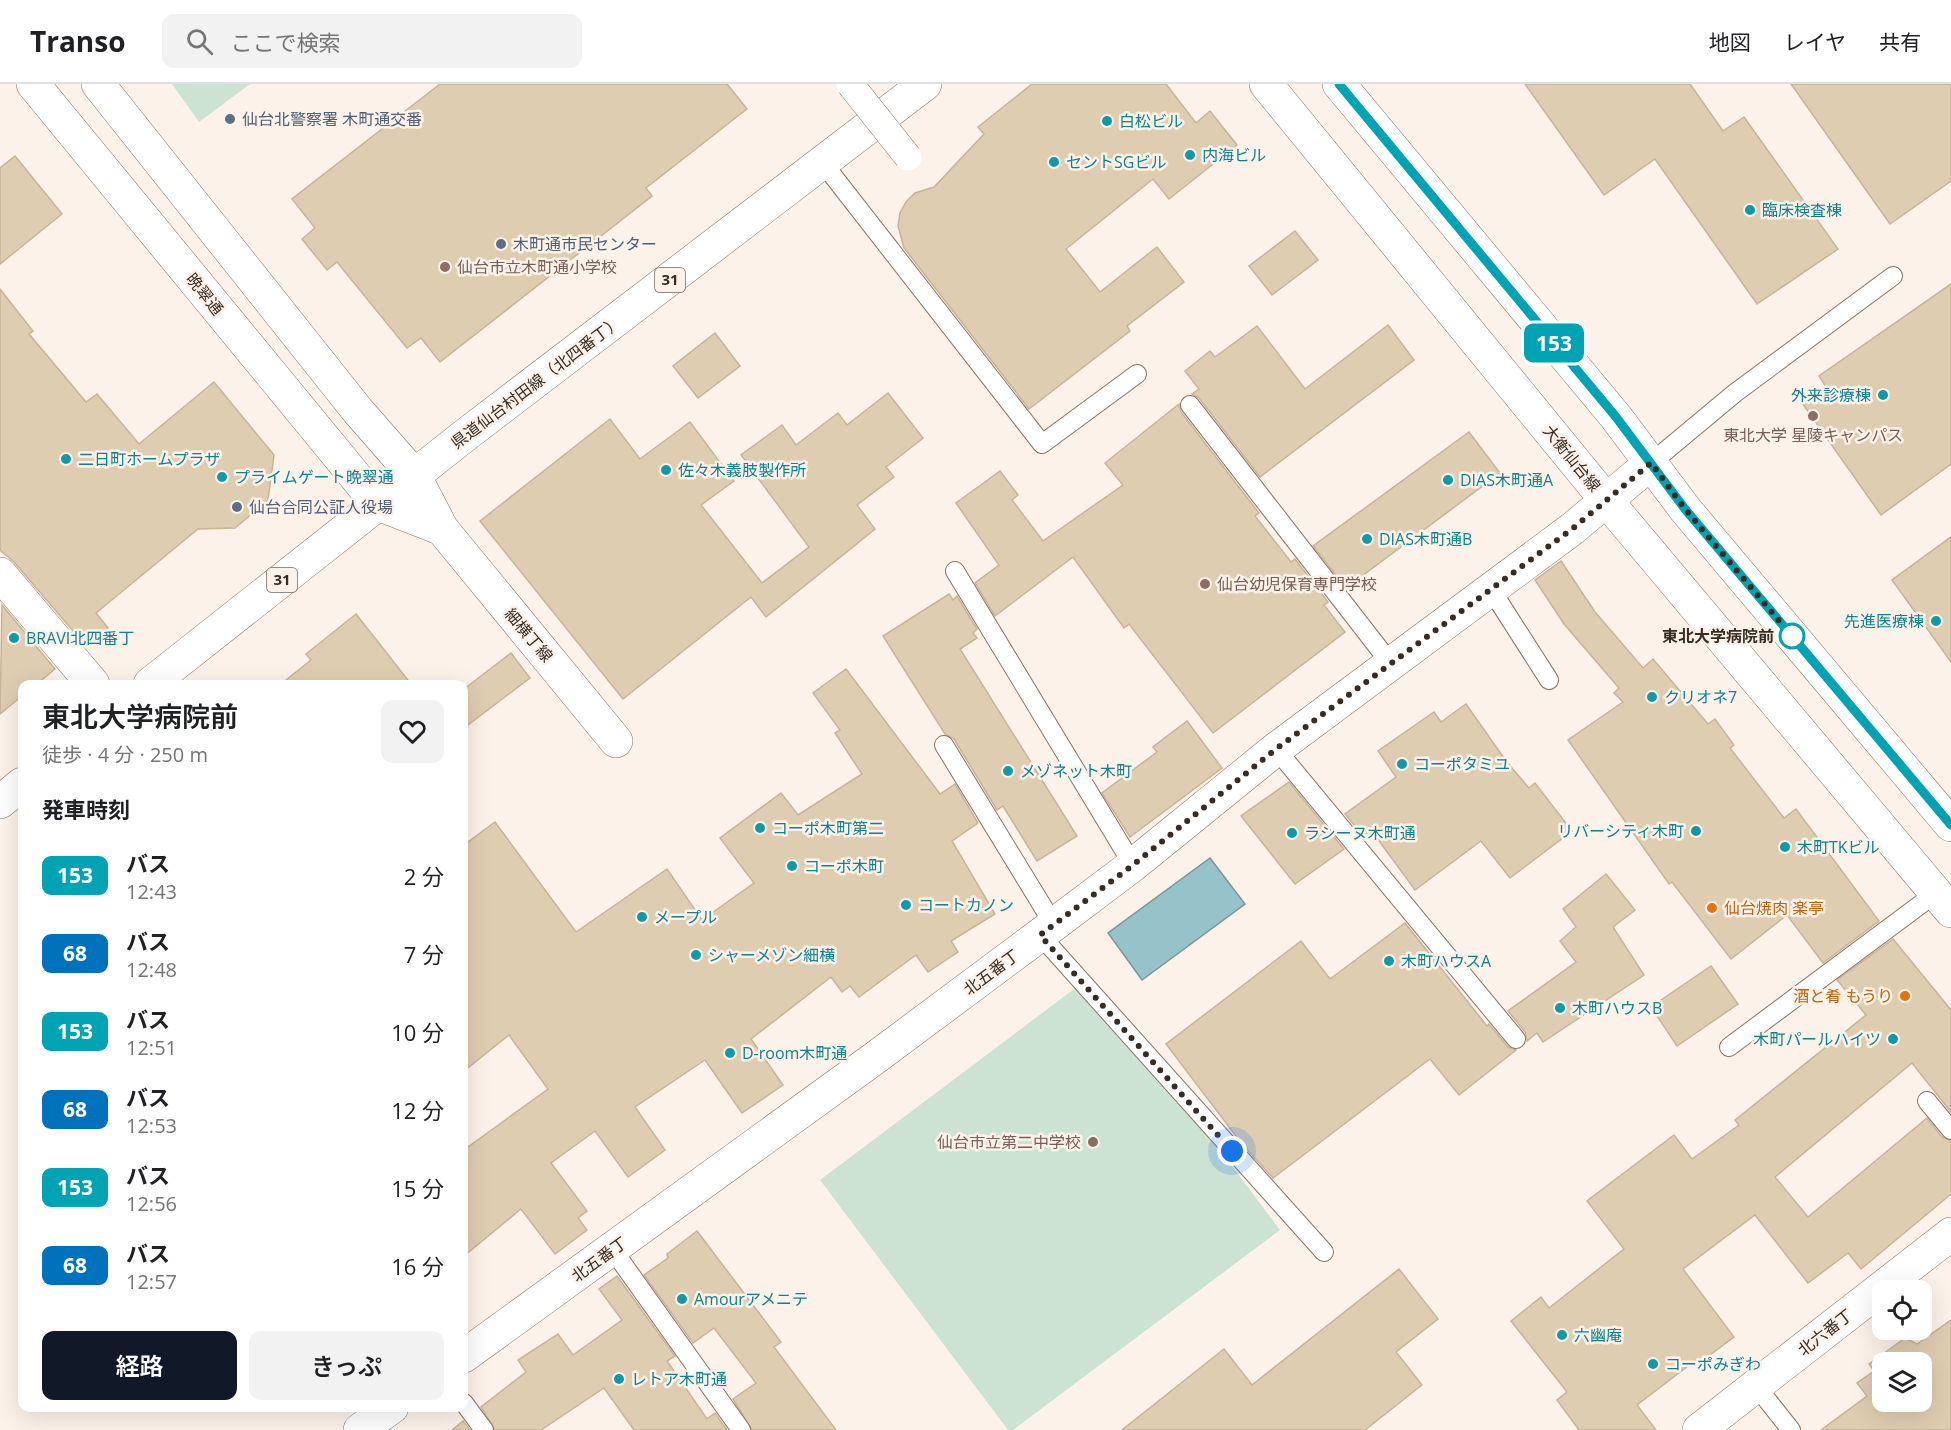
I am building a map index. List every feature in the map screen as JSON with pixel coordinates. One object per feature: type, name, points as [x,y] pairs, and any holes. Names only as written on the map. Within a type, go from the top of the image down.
[{"type":"street","name":"晩翠通","points":[[33,84],[378,504]]},
{"type":"street","points":[[98,84],[358,411],[414,475]]},
{"type":"street","points":[[850,84],[908,157]]},
{"type":"street","name":"県道仙台村田線（北四番丁）","points":[[155,680],[414,475],[925,84]]},
{"type":"street","name":"大衡仙台線","points":[[1266,84],[1606,500],[1944,902]]},
{"type":"street","points":[[1339,84],[1616,417],[1685,509],[1951,825]]},
{"type":"street","name":"北五番丁","points":[[468,1353],[613,1250],[1047,930],[1133,865],[1276,749],[1492,591],[1651,463]]},
{"type":"street","name":"細横丁線","points":[[414,475],[442,529],[616,741]]},
{"type":"street","points":[[378,504],[442,529]]},
{"type":"street","points":[[0,574],[90,680]]},
{"type":"street","points":[[0,802],[18,787]]},
{"type":"street","name":"北六番丁","points":[[1699,1430],[1951,1234]]},
{"type":"street","points":[[360,1430],[385,1412]]},
{"type":"lane","points":[[823,164],[1042,444],[1137,374]]},
{"type":"lane","points":[[1651,463],[1735,393],[1893,276]]},
{"type":"lane","points":[[1190,405],[1391,664]]},
{"type":"lane","points":[[955,571],[1133,865]]},
{"type":"lane","points":[[1492,591],[1549,680]]},
{"type":"lane","points":[[944,745],[1047,930],[1324,1252]]},
{"type":"lane","points":[[1276,749],[1516,1039]]},
{"type":"lane","points":[[1729,1047],[1944,902]]},
{"type":"lane","points":[[1927,1101],[1951,1130]]},
{"type":"lane","points":[[613,1250],[741,1430]]},
{"type":"lane","points":[[1756,1386],[1791,1430]]},
{"type":"lane","points":[[468,1408],[484,1430]]},
{"type":"green space","points":[[172,84],[250,84],[199,122]]},
{"type":"green space","points":[[1090,977],[1280,1230],[1013,1430],[1008,1430],[820,1180]]},
{"type":"water","points":[[1210,858],[1245,904],[1142,980],[1108,933]]},
{"type":"building","name":"仙台市立木町通小学校","points":[[440,84],[727,84],[747,109],[646,188],[652,196],[440,362],[421,338],[407,348],[337,262],[327,270],[302,239],[315,228],[292,199]]},
{"type":"building","points":[[1032,84],[1166,84],[1196,123],[1210,111],[1237,145],[1169,199],[1153,179],[1066,249],[1100,292],[1157,247],[1184,282],[1127,326],[1130,331],[1029,409],[904,248],[898,226],[900,213],[906,202],[915,193],[934,187],[984,134],[978,127]]},
{"type":"building","points":[[1525,84],[1690,84],[1723,131],[1744,117],[1838,249],[1757,304],[1655,159],[1604,195]]},
{"type":"building","points":[[1791,84],[1951,84],[1951,181],[1890,224]]},
{"type":"building","points":[[15,156],[62,214],[0,264],[0,168]]},
{"type":"building","points":[[1295,231],[1318,260],[1272,295],[1249,266]]},
{"type":"building","name":"外来診療棟","points":[[1951,284],[1951,464],[1881,515],[1802,403],[1826,387],[1819,376]]},
{"type":"building","points":[[0,289],[33,331],[29,334],[86,402],[97,394],[139,444],[214,382],[274,455],[268,500],[235,528],[198,529],[96,613],[108,628],[86,646],[14,562],[0,550]]},
{"type":"building","points":[[1388,325],[1414,360],[1260,477],[1199,398],[1192,394],[1199,389],[1185,371],[1210,351],[1215,357],[1257,326],[1305,389]]},
{"type":"building","points":[[715,333],[740,366],[698,398],[673,366]]},
{"type":"building","points":[[888,393],[923,438],[886,467],[894,477],[857,505],[875,529],[766,617],[751,597],[623,699],[480,521],[610,419],[640,459],[690,422],[734,481],[701,505],[762,583],[809,547],[741,455],[782,425],[796,445],[838,413],[847,425]]},
{"type":"building","name":"仙台幼児保育専門学校","points":[[1179,404],[1181,412],[1259,513],[1255,516],[1291,562],[1295,559],[1328,602],[1324,605],[1345,632],[1213,733],[1129,624],[1124,628],[1073,557],[995,616],[975,583],[999,565],[956,503],[1000,471],[1018,495],[1012,500],[1043,541],[1123,485],[1105,463]]},
{"type":"building","points":[[1469,432],[1500,473],[1346,588],[1313,546]]},
{"type":"building","name":"先進医療棟","points":[[1951,537],[1951,662],[1892,580]]},
{"type":"building","points":[[1561,561],[1595,612],[1643,668],[1653,659],[1708,724],[1715,719],[1734,745],[1730,748],[1784,818],[1796,809],[1879,921],[1823,963],[1787,915],[1731,959],[1672,882],[1669,884],[1568,740],[1623,702],[1614,693],[1619,688],[1564,624],[1535,580]]},
{"type":"building","points":[[949,594],[953,600],[957,596],[977,629],[973,633],[977,638],[960,649],[1077,836],[1037,861],[1003,806],[997,810],[954,739],[945,734],[883,636]]},
{"type":"building","name":"BRAVI北四番丁","points":[[2,605],[55,669],[42,680],[18,680],[18,699],[0,714]]},
{"type":"building","points":[[356,614],[408,680],[286,680],[311,660],[306,654]]},
{"type":"building","points":[[511,653],[530,678],[468,725],[468,686]]},
{"type":"building","points":[[846,669],[940,794],[955,784],[978,823],[952,841],[995,914],[951,941],[958,952],[928,972],[916,955],[859,997],[850,986],[842,992],[831,977],[751,1039],[783,1085],[742,1113],[705,1060],[635,1107],[665,1150],[628,1177],[595,1131],[551,1163],[587,1211],[578,1218],[587,1230],[555,1254],[521,1209],[468,1253],[468,1147],[548,1089],[509,1035],[468,1068],[468,842],[495,822],[576,932],[667,869],[702,920],[754,883],[720,838],[781,793],[798,815],[862,774],[835,733],[840,730],[813,693]]},
{"type":"building","points":[[1466,704],[1506,761],[1529,788],[1535,783],[1572,831],[1510,878],[1481,841],[1415,890],[1371,830],[1363,836],[1345,814],[1396,777],[1378,751],[1434,712],[1441,722]]},
{"type":"building","points":[[1187,721],[1222,768],[1130,837],[1102,793],[1157,752],[1153,747]]},
{"type":"building","name":"ラシーヌ木町通","points":[[1289,782],[1344,849],[1295,884],[1241,816]]},
{"type":"building","points":[[1606,874],[1635,910],[1613,927],[1644,975],[1543,1042],[1537,1033],[1527,1041],[1525,1032],[1508,1011],[1576,962],[1560,941],[1576,927],[1563,909]]},
{"type":"building","points":[[1405,923],[1487,1026],[1489,1024],[1508,1047],[1516,1050],[1459,1095],[1430,1059],[1273,1178],[1242,1144],[1166,1044],[1301,941],[1330,979]]},
{"type":"building","points":[[1893,939],[1951,1010],[1951,1112],[1912,1063],[1775,1177],[1808,1217],[1927,1118],[1942,1137],[1951,1141],[1951,1194],[1861,1269],[1848,1253],[1808,1283],[1755,1215],[1683,1269],[1734,1337],[1699,1363],[1696,1360],[1637,1405],[1656,1430],[1579,1430],[1557,1400],[1567,1392],[1511,1321],[1541,1297],[1549,1308],[1624,1249],[1587,1201],[1674,1135],[1692,1159],[1739,1125],[1735,1120],[1866,1015],[1837,980]]},
{"type":"building","points":[[1711,966],[1738,1004],[1677,1046],[1651,1007]]},
{"type":"building","points":[[697,1231],[781,1342],[774,1347],[836,1430],[752,1430],[733,1399],[756,1383],[714,1328],[693,1343],[644,1275],[668,1258],[667,1254]]},
{"type":"building","points":[[1399,1269],[1438,1319],[1396,1352],[1422,1385],[1365,1430],[1122,1430],[1224,1349],[1252,1385]]},
{"type":"building","points":[[617,1276],[675,1356],[667,1361],[707,1419],[715,1413],[727,1430],[634,1430],[604,1388],[541,1430],[495,1430],[481,1407],[526,1372],[518,1360],[558,1334],[573,1355],[622,1320],[599,1289]]},
{"type":"building","points":[[1951,1320],[1951,1430],[1821,1430],[1867,1396],[1857,1383],[1872,1372],[1872,1412],[1932,1412],[1932,1352],[1886,1352],[1902,1340],[1917,1344],[1923,1340],[1932,1340],[1932,1333]]},
{"type":"building","points":[[463,1421],[470,1430],[452,1430]]},
{"type":"bus line","name":"153","points":[[1339,84],[1616,417],[1685,509],[1951,825]]},
{"type":"place","name":"仙台北警察署 木町通交番","points":[[230,119]]},
{"type":"place","name":"白松ビル","points":[[1107,121]]},
{"type":"place","name":"内海ビル","points":[[1190,155]]},
{"type":"place","name":"セントSGビル","points":[[1054,162]]},
{"type":"place","name":"臨床検査棟","points":[[1750,210]]},
{"type":"place","name":"木町通市民センター","points":[[501,244]]},
{"type":"place","name":"仙台市立木町通小学校","points":[[445,267]]},
{"type":"place","name":"外来診療棟","points":[[1883,395]]},
{"type":"place","name":"東北大学 星陵キャンパス","points":[[1813,416]]},
{"type":"place","name":"二日町ホームプラザ","points":[[66,459]]},
{"type":"place","name":"佐々木義肢製作所","points":[[666,470]]},
{"type":"place","name":"プライムゲート晩翠通","points":[[222,477]]},
{"type":"place","name":"DIAS木町通A","points":[[1448,480]]},
{"type":"place","name":"仙台合同公証人役場","points":[[237,507]]},
{"type":"place","name":"DIAS木町通B","points":[[1367,539]]},
{"type":"place","name":"仙台幼児保育専門学校","points":[[1205,584]]},
{"type":"place","name":"先進医療棟","points":[[1936,621]]},
{"type":"place","name":"東北大学病院前","points":[[1792,636]]},
{"type":"place","name":"BRAVI北四番丁","points":[[14,638]]},
{"type":"place","name":"クリオネ7","points":[[1652,697]]},
{"type":"place","name":"コーポタミユ","points":[[1402,764]]},
{"type":"place","name":"メゾネット木町","points":[[1008,771]]},
{"type":"place","name":"コーポ木町第二","points":[[760,828]]},
{"type":"place","name":"リバーシティ木町","points":[[1696,831]]},
{"type":"place","name":"ラシーヌ木町通","points":[[1292,833]]},
{"type":"place","name":"木町TKビル","points":[[1785,847]]},
{"type":"place","name":"コーポ木町","points":[[792,866]]},
{"type":"place","name":"コートカノン","points":[[906,905]]},
{"type":"place","name":"仙台焼肉 楽亭","points":[[1712,908]]},
{"type":"place","name":"メープル","points":[[642,917]]},
{"type":"place","name":"シャーメゾン細横","points":[[696,955]]},
{"type":"place","name":"木町ハウスA","points":[[1389,961]]},
{"type":"place","name":"酒と肴 もうり","points":[[1905,996]]},
{"type":"place","name":"木町ハウスB","points":[[1560,1008]]},
{"type":"place","name":"木町パールハイツ","points":[[1893,1039]]},
{"type":"place","name":"D-room木町通","points":[[730,1053]]},
{"type":"place","name":"仙台市立第二中学校","points":[[1093,1142]]},
{"type":"place","name":"Amourアメニテ","points":[[682,1299]]},
{"type":"place","name":"六幽庵","points":[[1562,1335]]},
{"type":"place","name":"コーポみぎわ","points":[[1653,1364]]},
{"type":"place","name":"レトア木町通","points":[[619,1379]]},
{"type":"route","points":[[1232,1151],[1040,935],[1133,865],[1276,749],[1492,591],[1572,529],[1651,463],[1685,509],[1792,636]]}]
